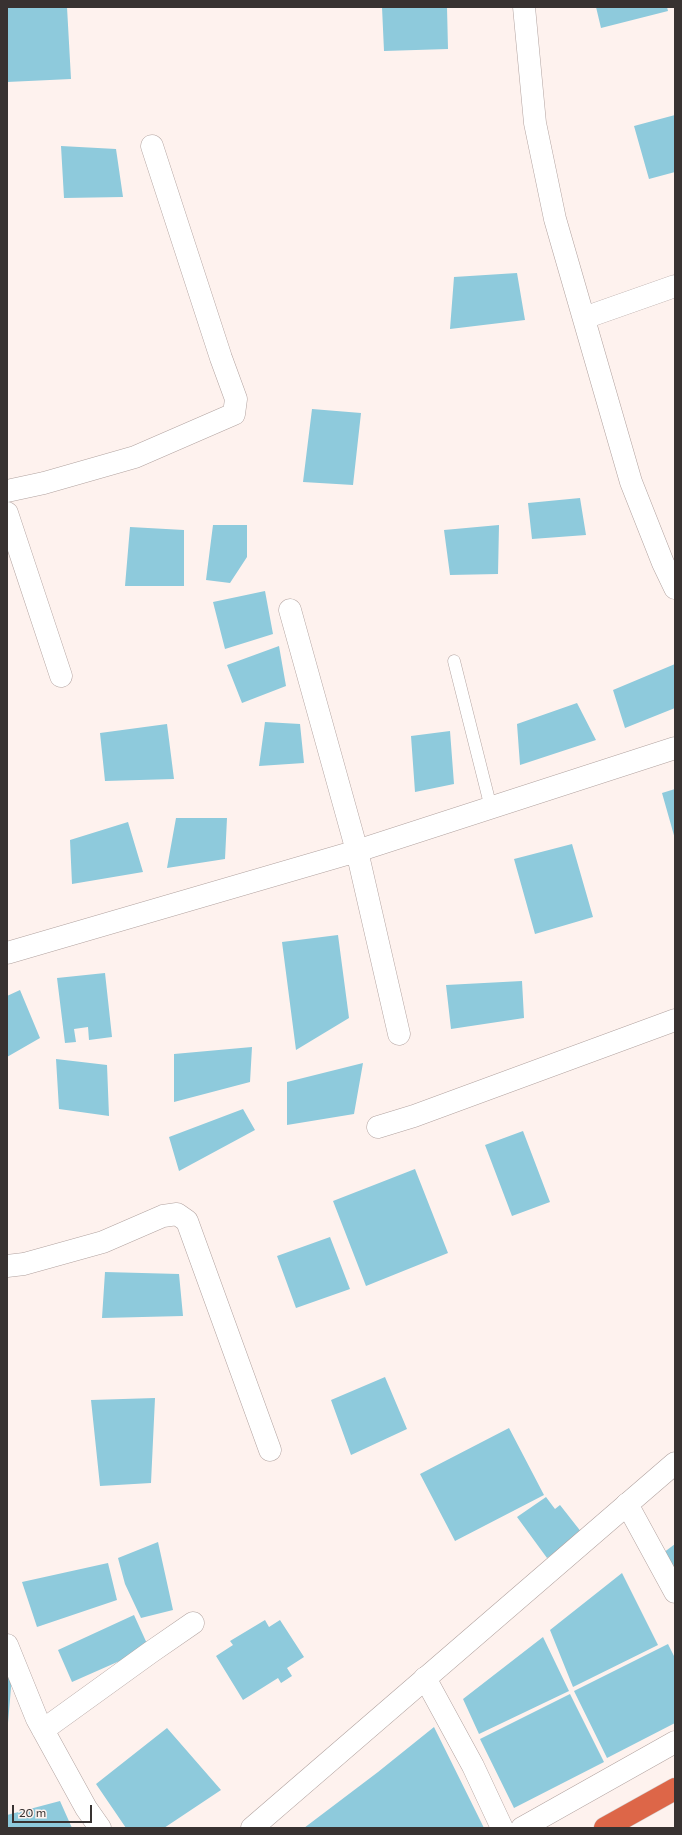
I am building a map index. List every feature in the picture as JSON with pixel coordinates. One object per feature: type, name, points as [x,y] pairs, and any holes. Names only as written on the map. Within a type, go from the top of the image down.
[{"type":"highway","points":[[605,1828],[675,1789]]},
{"type":"street","points":[[524,7],[535,123],[555,219],[631,482],[669,562],[675,588]]},
{"type":"street","points":[[7,491],[44,483],[135,457],[234,414],[236,399],[221,358],[152,146]]},
{"type":"street","points":[[584,318],[675,286]]},
{"type":"street","points":[[7,513],[61,676]]},
{"type":"street","points":[[290,610],[357,851],[399,1034]]},
{"type":"street","points":[[7,953],[357,851],[675,748]]},
{"type":"street","points":[[378,1127],[414,1116],[675,1020]]},
{"type":"street","points":[[7,1266],[24,1264],[103,1242],[163,1216],[177,1214],[187,1221],[270,1450]]},
{"type":"street","points":[[252,1828],[675,1462]]},
{"type":"street","points":[[627,1504],[675,1592]]},
{"type":"street","points":[[43,1730],[193,1623]]},
{"type":"street","points":[[7,1645],[43,1730],[86,1808],[100,1828]]},
{"type":"street","points":[[425,1678],[473,1766],[502,1828]]},
{"type":"street","points":[[522,1828],[675,1742]]},
{"type":"lane","points":[[454,661],[491,808]]},
{"type":"building","points":[[7,7],[67,7],[71,79],[7,82]]},
{"type":"building","points":[[382,7],[447,7],[448,49],[384,51]]},
{"type":"building","points":[[596,7],[667,7],[668,11],[601,28]]},
{"type":"building","points":[[675,115],[675,172],[649,179],[634,126]]},
{"type":"building","points":[[61,146],[116,149],[123,197],[64,198]]},
{"type":"building","points":[[517,273],[525,320],[450,329],[454,277]]},
{"type":"building","points":[[312,409],[361,413],[353,485],[303,482]]},
{"type":"building","points":[[580,498],[586,535],[532,539],[528,503]]},
{"type":"building","points":[[213,525],[247,525],[247,557],[230,583],[206,580]]},
{"type":"building","points":[[499,525],[498,574],[450,575],[444,530]]},
{"type":"building","points":[[130,527],[184,530],[184,586],[125,586]]},
{"type":"building","points":[[265,591],[273,634],[225,649],[213,602]]},
{"type":"building","points":[[279,646],[286,686],[242,703],[227,665]]},
{"type":"building","points":[[675,664],[675,708],[625,728],[613,690]]},
{"type":"building","points":[[577,703],[596,740],[520,765],[517,724]]},
{"type":"building","points":[[265,722],[300,724],[304,763],[259,766]]},
{"type":"building","points":[[167,724],[174,779],[105,781],[100,733]]},
{"type":"building","points":[[450,731],[454,784],[415,792],[411,736]]},
{"type":"building","points":[[675,789],[675,839],[662,793]]},
{"type":"building","points":[[176,818],[227,818],[225,859],[167,868]]},
{"type":"building","points":[[128,822],[143,872],[72,884],[70,840]]},
{"type":"building","points":[[572,844],[593,917],[535,934],[514,859]]},
{"type":"building","points":[[338,935],[349,1018],[296,1050],[282,942]]},
{"type":"building","points":[[105,973],[112,1037],[89,1040],[88,1027],[74,1029],[76,1042],[65,1043],[57,978]]},
{"type":"building","points":[[522,981],[524,1018],[451,1029],[446,985]]},
{"type":"building","points":[[20,990],[40,1038],[7,1057],[7,996]]},
{"type":"building","points":[[252,1047],[250,1082],[174,1102],[174,1054]]},
{"type":"building","points":[[56,1059],[107,1065],[109,1116],[59,1109]]},
{"type":"building","points":[[363,1063],[354,1114],[287,1125],[287,1082]]},
{"type":"building","points":[[243,1109],[255,1130],[179,1171],[169,1137]]},
{"type":"building","points":[[523,1131],[550,1202],[512,1216],[485,1145]]},
{"type":"building","points":[[415,1169],[448,1253],[366,1286],[333,1201]]},
{"type":"building","points":[[330,1237],[350,1289],[296,1308],[277,1256]]},
{"type":"building","points":[[105,1272],[179,1274],[183,1316],[102,1318]]},
{"type":"building","points":[[385,1377],[407,1429],[351,1455],[331,1400]]},
{"type":"building","points":[[155,1398],[151,1483],[100,1486],[91,1400]]},
{"type":"building","points":[[509,1428],[544,1495],[455,1541],[420,1474]]},
{"type":"building","points":[[546,1497],[555,1509],[560,1505],[582,1533],[547,1558],[517,1517]]},
{"type":"building","points":[[158,1542],[173,1610],[141,1618],[125,1584],[118,1558]]},
{"type":"building","points":[[675,1544],[675,1576],[663,1553]]},
{"type":"building","points":[[108,1563],[117,1600],[37,1627],[22,1582]]},
{"type":"building","points":[[622,1573],[658,1645],[573,1687],[550,1630]]},
{"type":"building","points":[[134,1615],[149,1648],[72,1682],[58,1650]]},
{"type":"building","points":[[265,1620],[269,1627],[280,1620],[304,1657],[287,1668],[292,1676],[281,1683],[278,1678],[243,1700],[216,1656],[233,1645],[230,1641]]},
{"type":"building","points":[[543,1637],[569,1691],[479,1734],[463,1699]]},
{"type":"building","points":[[668,1644],[675,1658],[675,1723],[607,1758],[574,1691]]},
{"type":"building","points":[[7,1676],[12,1676],[8,1723],[7,1723]]},
{"type":"building","points":[[570,1694],[604,1762],[514,1808],[480,1739]]},
{"type":"building","points":[[434,1727],[484,1828],[304,1828],[378,1772]]},
{"type":"building","points":[[167,1728],[221,1790],[164,1828],[126,1828],[96,1784]]},
{"type":"building","points":[[60,1801],[72,1828],[7,1828],[7,1815]]}]
